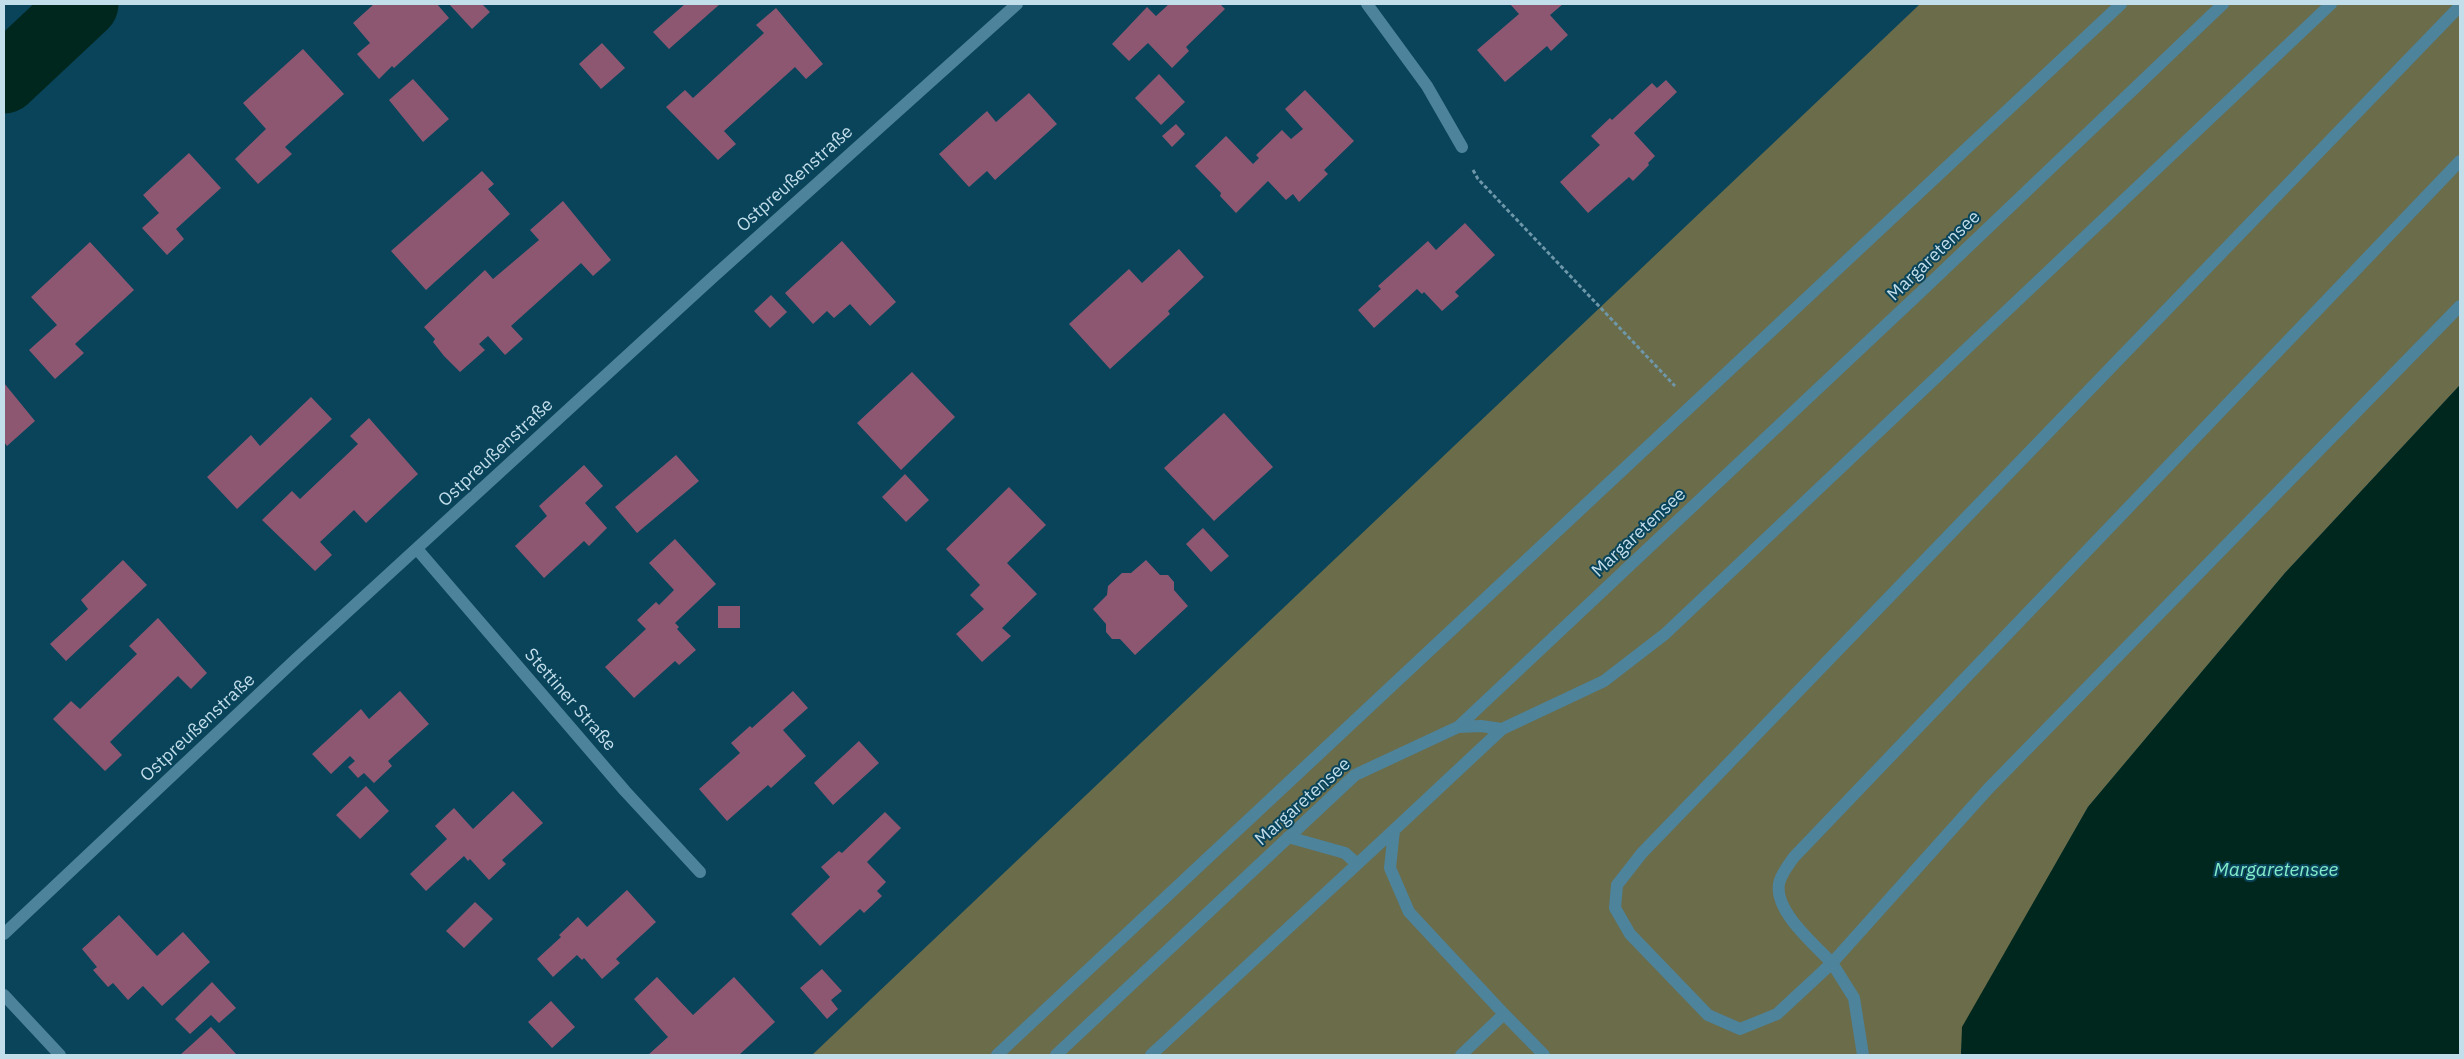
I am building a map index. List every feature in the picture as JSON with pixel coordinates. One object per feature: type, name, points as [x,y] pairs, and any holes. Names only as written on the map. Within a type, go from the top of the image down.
[{"type":"street","name":"Ostpreußenstraße","points":[[4,934],[297,658],[720,271],[1017,4]]},
{"type":"street","points":[[1367,4],[1427,86],[1462,147]]},
{"type":"street","name":"Margaretensee","points":[[998,1055],[1692,403],[2121,4]]},
{"type":"street","name":"Margaretensee","points":[[1056,1055],[1355,775],[1458,727],[1926,288],[2223,4]]},
{"type":"street","points":[[1152,1055],[1502,729],[1604,681],[1665,634],[2331,4]]},
{"type":"street","points":[[2460,6],[1649,846],[1617,885],[1615,908],[1630,934],[1708,1015],[1740,1029],[1777,1014],[1832,963],[1988,789],[2460,306]]},
{"type":"street","points":[[1863,1055],[1854,998],[1832,963],[1792,921],[1779,900],[1779,881],[1794,857],[2460,161]]},
{"type":"street","name":"Stettiner Straße","points":[[417,549],[625,791],[700,872]]},
{"type":"street","points":[[1458,727],[1481,726],[1502,729]]},
{"type":"street","points":[[1394,830],[1390,868],[1409,912],[1544,1055]]},
{"type":"street","points":[[1288,837],[1345,853],[1358,864]]},
{"type":"street","points":[[4,995],[60,1055]]},
{"type":"street","points":[[1461,1055],[1504,1014]]},
{"type":"path","points":[[1462,147],[1478,179],[1692,403]]},
{"type":"shaded area","points":[[1920,4],[2460,4],[2460,385],[2285,573],[2088,807],[1963,1027],[1961,1055],[812,1055]]},
{"type":"water","name":"Margaretensee","points":[[2460,385],[2460,1055],[1961,1055],[1962,1027],[2088,807],[2285,573]]},
{"type":"building","points":[[374,4],[437,4],[449,18],[394,68],[392,66],[379,79],[357,54],[370,43],[353,23]]},
{"type":"building","points":[[449,4],[482,4],[490,12],[472,29]]},
{"type":"building","points":[[685,4],[720,4],[669,49],[653,32]]},
{"type":"building","points":[[1169,4],[1220,4],[1225,9],[1186,47],[1189,51],[1172,68],[1148,43],[1129,61],[1112,44],[1147,7],[1156,16]]},
{"type":"building","points":[[1510,4],[1563,4],[1550,15],[1568,35],[1551,51],[1547,46],[1505,82],[1477,50],[1519,14]]},
{"type":"building","points":[[776,8],[823,64],[806,79],[795,67],[724,131],[736,144],[718,160],[666,107],[685,90],[693,98],[764,33],[756,25]]},
{"type":"building","points":[[602,43],[625,68],[601,89],[579,64]]},
{"type":"building","points":[[303,49],[344,94],[285,147],[292,154],[258,184],[235,159],[266,129],[243,103]]},
{"type":"building","points":[[1159,74],[1185,102],[1161,125],[1135,98]]},
{"type":"building","points":[[413,79],[449,119],[423,142],[389,100]]},
{"type":"building","points":[[1666,80],[1677,92],[1634,133],[1655,156],[1633,181],[1629,177],[1588,213],[1560,182],[1600,145],[1591,136],[1610,118],[1612,120],[1652,83],[1657,88]]},
{"type":"building","points":[[1305,90],[1354,141],[1324,170],[1328,174],[1299,202],[1293,194],[1286,200],[1268,181],[1236,213],[1220,196],[1221,193],[1195,166],[1226,136],[1253,164],[1259,158],[1256,155],[1282,130],[1291,139],[1303,129],[1285,109]]},
{"type":"building","points":[[1029,93],[1057,124],[995,180],[987,171],[969,187],[939,154],[987,111],[996,122]]},
{"type":"building","points":[[1176,124],[1185,134],[1172,147],[1162,136]]},
{"type":"building","points":[[189,153],[221,188],[176,229],[184,239],[167,255],[142,228],[159,213],[143,195]]},
{"type":"building","points":[[482,171],[494,184],[488,189],[510,214],[426,290],[391,251]]},
{"type":"building","points":[[563,201],[611,260],[593,276],[581,263],[511,326],[523,339],[505,355],[488,336],[479,344],[485,350],[460,372],[444,356],[433,342],[435,339],[424,327],[485,270],[493,279],[539,240],[530,230]]},
{"type":"building","points":[[1465,223],[1495,255],[1455,292],[1459,296],[1442,311],[1424,292],[1422,294],[1417,289],[1374,328],[1358,310],[1381,289],[1378,286],[1428,241],[1436,250]]},
{"type":"building","points":[[842,241],[896,302],[870,326],[850,304],[834,318],[827,311],[813,324],[785,293]]},
{"type":"building","points":[[90,242],[134,290],[75,344],[84,353],[55,379],[29,350],[57,325],[31,297]]},
{"type":"building","points":[[1179,249],[1204,277],[1168,311],[1170,314],[1110,369],[1069,324],[1129,269],[1142,283]]},
{"type":"building","points":[[771,295],[787,312],[770,328],[754,311]]},
{"type":"building","points":[[912,372],[955,417],[901,470],[857,423]]},
{"type":"building","points":[[4,383],[35,421],[7,446],[4,442]]},
{"type":"building","points":[[311,397],[332,419],[237,509],[207,477],[251,435],[260,446]]},
{"type":"building","points":[[1224,413],[1273,467],[1214,521],[1164,468]]},
{"type":"building","points":[[369,418],[418,474],[366,523],[354,510],[320,542],[332,555],[315,571],[262,520],[292,491],[300,499],[358,444],[350,436]]},
{"type":"building","points":[[676,455],[699,481],[637,533],[615,507]]},
{"type":"building","points":[[584,465],[603,486],[585,503],[607,528],[589,546],[584,541],[544,578],[515,546],[547,516],[539,506]]},
{"type":"building","points":[[905,474],[929,500],[906,522],[882,497]]},
{"type":"building","points":[[1009,487],[1046,525],[1007,563],[1037,594],[1002,628],[1011,636],[982,662],[956,634],[984,609],[970,595],[980,585],[946,549]]},
{"type":"building","points":[[1203,528],[1229,556],[1211,572],[1186,544]]},
{"type":"building","points":[[675,539],[716,584],[675,623],[679,627],[677,629],[696,650],[679,665],[675,661],[634,698],[605,667],[646,629],[637,620],[656,602],[659,605],[674,590],[649,563]]},
{"type":"building","points":[[123,560],[147,585],[66,661],[50,644],[88,609],[81,600]]},
{"type":"building","points":[[1146,560],[1160,575],[1168,575],[1174,582],[1174,590],[1188,606],[1135,655],[1120,639],[1112,639],[1106,632],[1106,624],[1093,609],[1107,595],[1108,586],[1122,573],[1131,573]]},
{"type":"building","points":[[718,606],[740,606],[740,628],[718,628]]},
{"type":"building","points":[[158,618],[207,673],[191,689],[178,676],[110,742],[122,755],[105,771],[53,719],[71,701],[80,709],[137,654],[129,646]]},
{"type":"building","points":[[400,691],[429,724],[388,761],[392,766],[374,783],[364,773],[358,778],[348,767],[355,761],[350,756],[331,774],[312,754],[361,709],[369,719]]},
{"type":"building","points":[[793,691],[808,708],[783,730],[806,756],[771,788],[768,785],[727,821],[699,789],[740,753],[731,743],[750,726],[752,728]]},
{"type":"building","points":[[859,741],[879,763],[833,805],[814,783]]},
{"type":"building","points":[[366,786],[389,811],[360,839],[336,815]]},
{"type":"building","points":[[513,791],[543,823],[502,860],[506,864],[489,880],[470,859],[468,861],[464,856],[426,891],[410,874],[447,839],[435,826],[454,808],[473,829]]},
{"type":"building","points":[[885,812],[901,828],[867,862],[886,882],[877,891],[882,896],[864,913],[860,909],[820,946],[791,914],[830,877],[821,867],[839,851],[842,853]]},
{"type":"building","points":[[627,890],[656,922],[616,959],[620,963],[602,979],[584,958],[582,960],[577,955],[553,977],[537,959],[561,937],[559,935],[578,917],[587,927]]},
{"type":"building","points":[[475,902],[493,919],[464,948],[446,931]]},
{"type":"building","points":[[119,915],[157,956],[183,932],[210,962],[162,1006],[143,986],[128,1000],[113,983],[108,987],[93,970],[97,967],[82,949]]},
{"type":"building","points":[[822,969],[842,991],[831,1000],[838,1009],[827,1019],[800,988]]},
{"type":"building","points":[[657,977],[693,1015],[734,977],[775,1022],[739,1055],[648,1055],[668,1037],[634,999]]},
{"type":"building","points":[[212,982],[236,1008],[219,1023],[211,1015],[190,1034],[175,1019]]},
{"type":"building","points":[[551,1001],[575,1027],[552,1048],[528,1022]]},
{"type":"building","points":[[211,1027],[237,1055],[180,1055]]},
{"type":"waterway","points":[[4,79],[84,4]]}]
